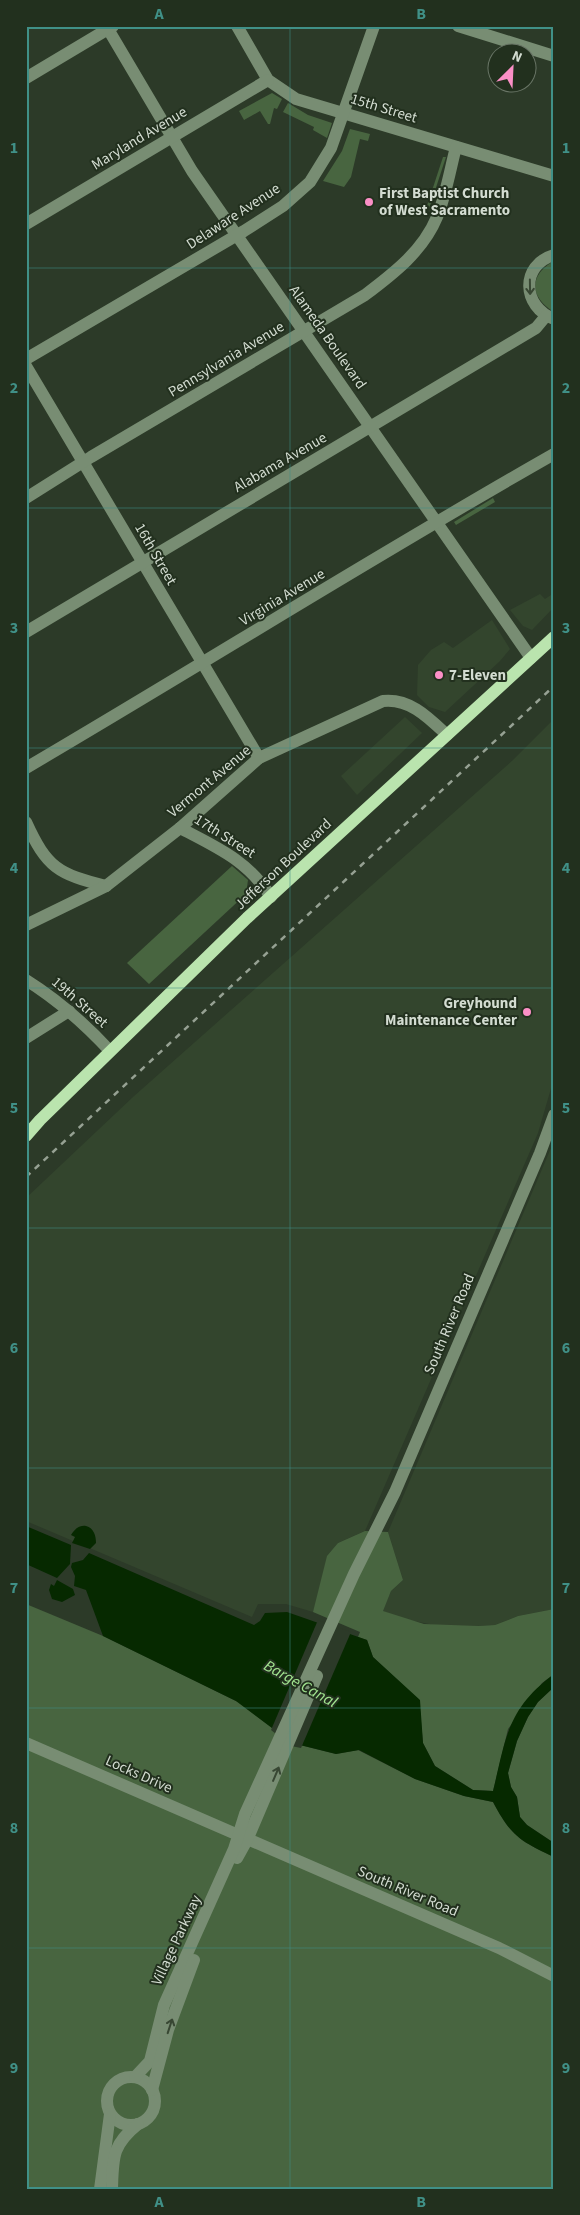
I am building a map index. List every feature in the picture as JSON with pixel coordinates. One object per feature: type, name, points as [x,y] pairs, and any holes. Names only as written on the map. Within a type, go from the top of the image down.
[{"type":"main road","name":"Jefferson Boulevard","points":[[26,1136],[110,1051],[271,896],[554,637]]},
{"type":"main road","name":"Jefferson Boulevard","points":[[26,1126],[40,1120]]},
{"type":"street","name":"15th Street","points":[[237,26],[268,80],[296,99],[554,176]]},
{"type":"street","name":"Delaware Avenue","points":[[26,359],[237,235],[283,206],[310,182],[332,148],[374,26]]},
{"type":"street","points":[[458,26],[554,56]]},
{"type":"street","points":[[26,78],[110,28]]},
{"type":"street","name":"Alameda Boulevard","points":[[110,28],[192,171],[531,658]]},
{"type":"street","name":"Maryland Avenue","points":[[26,224],[268,80]]},
{"type":"street","name":"Pennsylvania Avenue","points":[[26,498],[365,294],[390,277],[415,253],[437,218],[456,147]]},
{"type":"street","points":[[550,317],[538,309],[532,300],[529,289],[530,278],[534,268],[542,260],[554,255]]},
{"type":"street","name":"Alabama Avenue","points":[[26,632],[536,328],[550,317]]},
{"type":"street","name":"16th Street","points":[[26,366],[259,758]]},
{"type":"street","name":"Virginia Avenue","points":[[26,768],[202,664],[437,521],[554,454]]},
{"type":"street","name":"Vermont Avenue","points":[[26,925],[106,886],[180,828],[259,758],[383,701],[393,700],[405,703],[421,712],[447,735]]},
{"type":"street","points":[[26,822],[45,858],[59,870],[75,878],[106,886]]},
{"type":"street","name":"17th Street","points":[[180,828],[221,849],[246,866],[259,878],[271,896]]},
{"type":"street","name":"19th Street","points":[[26,980],[69,1011],[110,1051]]},
{"type":"street","points":[[26,1038],[69,1011]]},
{"type":"street","name":"South River Road","points":[[554,1115],[536,1162],[395,1492],[370,1543],[243,1837],[499,1948],[554,1976]]},
{"type":"street","name":"Locks Drive","points":[[26,1743],[243,1837]]},
{"type":"street","name":"Village Parkway","points":[[135,2077],[150,2061],[167,1998],[199,1931],[234,1849],[243,1837]]},
{"type":"street","name":"Village Parkway","points":[[152,2090],[168,2030],[184,1985],[240,1851],[243,1837]]},
{"type":"street","points":[[100,2189],[110,2114],[107,2106],[109,2091],[120,2080],[135,2077],[142,2080],[152,2090],[155,2098],[151,2114],[128,2132],[115,2149],[112,2189]]},
{"type":"street","points":[[110,2114],[122,2124],[138,2124]]},
{"type":"shaded area","points":[[272,93],[282,99],[277,109],[274,108],[270,124],[268,124],[260,111],[244,120],[239,111]]},
{"type":"shaded area","points":[[288,103],[308,115],[332,123],[327,138],[313,130],[314,127],[283,112]]},
{"type":"shaded area","points":[[350,129],[370,134],[368,141],[360,139],[351,177],[344,187],[323,181],[342,151]]},
{"type":"shaded area","points":[[443,157],[446,157],[429,209],[426,209]]},
{"type":"shaded area","points":[[554,261],[554,312],[540,300],[535,286],[540,273]]},
{"type":"shaded area","points":[[493,498],[495,502],[456,525],[454,522]]},
{"type":"shaded area","points":[[554,593],[554,607],[532,630],[523,626],[510,610],[540,594],[545,599]]},
{"type":"shaded area","points":[[492,620],[510,649],[500,661],[445,712],[429,707],[417,695],[418,665],[431,650],[444,642],[453,648]]},
{"type":"shaded area","points":[[405,717],[422,733],[357,795],[341,776]]},
{"type":"shaded area","points":[[554,719],[552,1085],[538,1133],[365,1531],[338,1543],[313,1612],[286,1604],[258,1604],[252,1617],[26,1521],[26,1198],[133,1097],[513,760]]},
{"type":"shaded area","points":[[232,866],[248,880],[246,894],[149,984],[127,963]]},
{"type":"shaded area","points":[[554,1141],[554,1609],[518,1616],[495,1625],[439,1626],[404,1619],[382,1611],[391,1591],[403,1580],[388,1532]]},
{"type":"shaded area","points":[[365,1531],[388,1532],[403,1580],[391,1591],[383,1611],[424,1624],[478,1626],[495,1625],[518,1616],[554,1609],[554,1674],[542,1683],[508,1729],[493,1791],[473,1790],[435,1766],[423,1743],[419,1700],[373,1657],[367,1640],[358,1637],[360,1632],[313,1612],[327,1556],[338,1543]]},
{"type":"shaded area","points":[[26,1604],[103,1636],[238,1702],[292,1743],[336,1754],[358,1750],[415,1779],[464,1796],[493,1802],[511,1830],[525,1842],[554,1857],[554,2189],[26,2189]]},
{"type":"shaded area","points":[[554,1687],[554,1843],[527,1825],[520,1817],[517,1797],[511,1787],[508,1773],[517,1741],[528,1717],[538,1702]]},
{"type":"water","points":[[26,1526],[71,1545],[70,1564],[57,1578],[26,1564]]},
{"type":"water","points":[[86,1526],[93,1530],[96,1538],[96,1543],[90,1549],[72,1543],[75,1537],[71,1535],[74,1531],[79,1527]]},
{"type":"water","name":"Barge Canal","points":[[89,1553],[254,1625],[260,1621],[265,1613],[287,1612],[367,1640],[373,1657],[420,1700],[423,1743],[435,1766],[473,1790],[493,1791],[501,1755],[517,1712],[538,1687],[554,1674],[554,1687],[538,1702],[528,1717],[517,1741],[508,1773],[511,1787],[517,1797],[520,1817],[527,1825],[554,1843],[554,1857],[525,1842],[511,1830],[493,1802],[464,1796],[415,1779],[359,1750],[336,1754],[292,1743],[236,1701],[103,1636],[86,1590],[74,1586],[75,1576],[71,1567],[72,1563],[83,1560]]},
{"type":"water","points":[[57,1580],[73,1589],[75,1595],[62,1602],[52,1599],[49,1590],[51,1584],[54,1586]]},
{"type":"pier","points":[[318,1620],[351,1632],[301,1748],[291,1746],[271,1730]]},
{"type":"railway","points":[[26,1177],[554,686]]},
{"type":"place","name":"First Baptist Church of West Sacramento","points":[[369,202]]},
{"type":"place","name":"7-Eleven","points":[[439,675]]},
{"type":"place","name":"Greyhound Maintenance Center","points":[[527,1012]]}]
